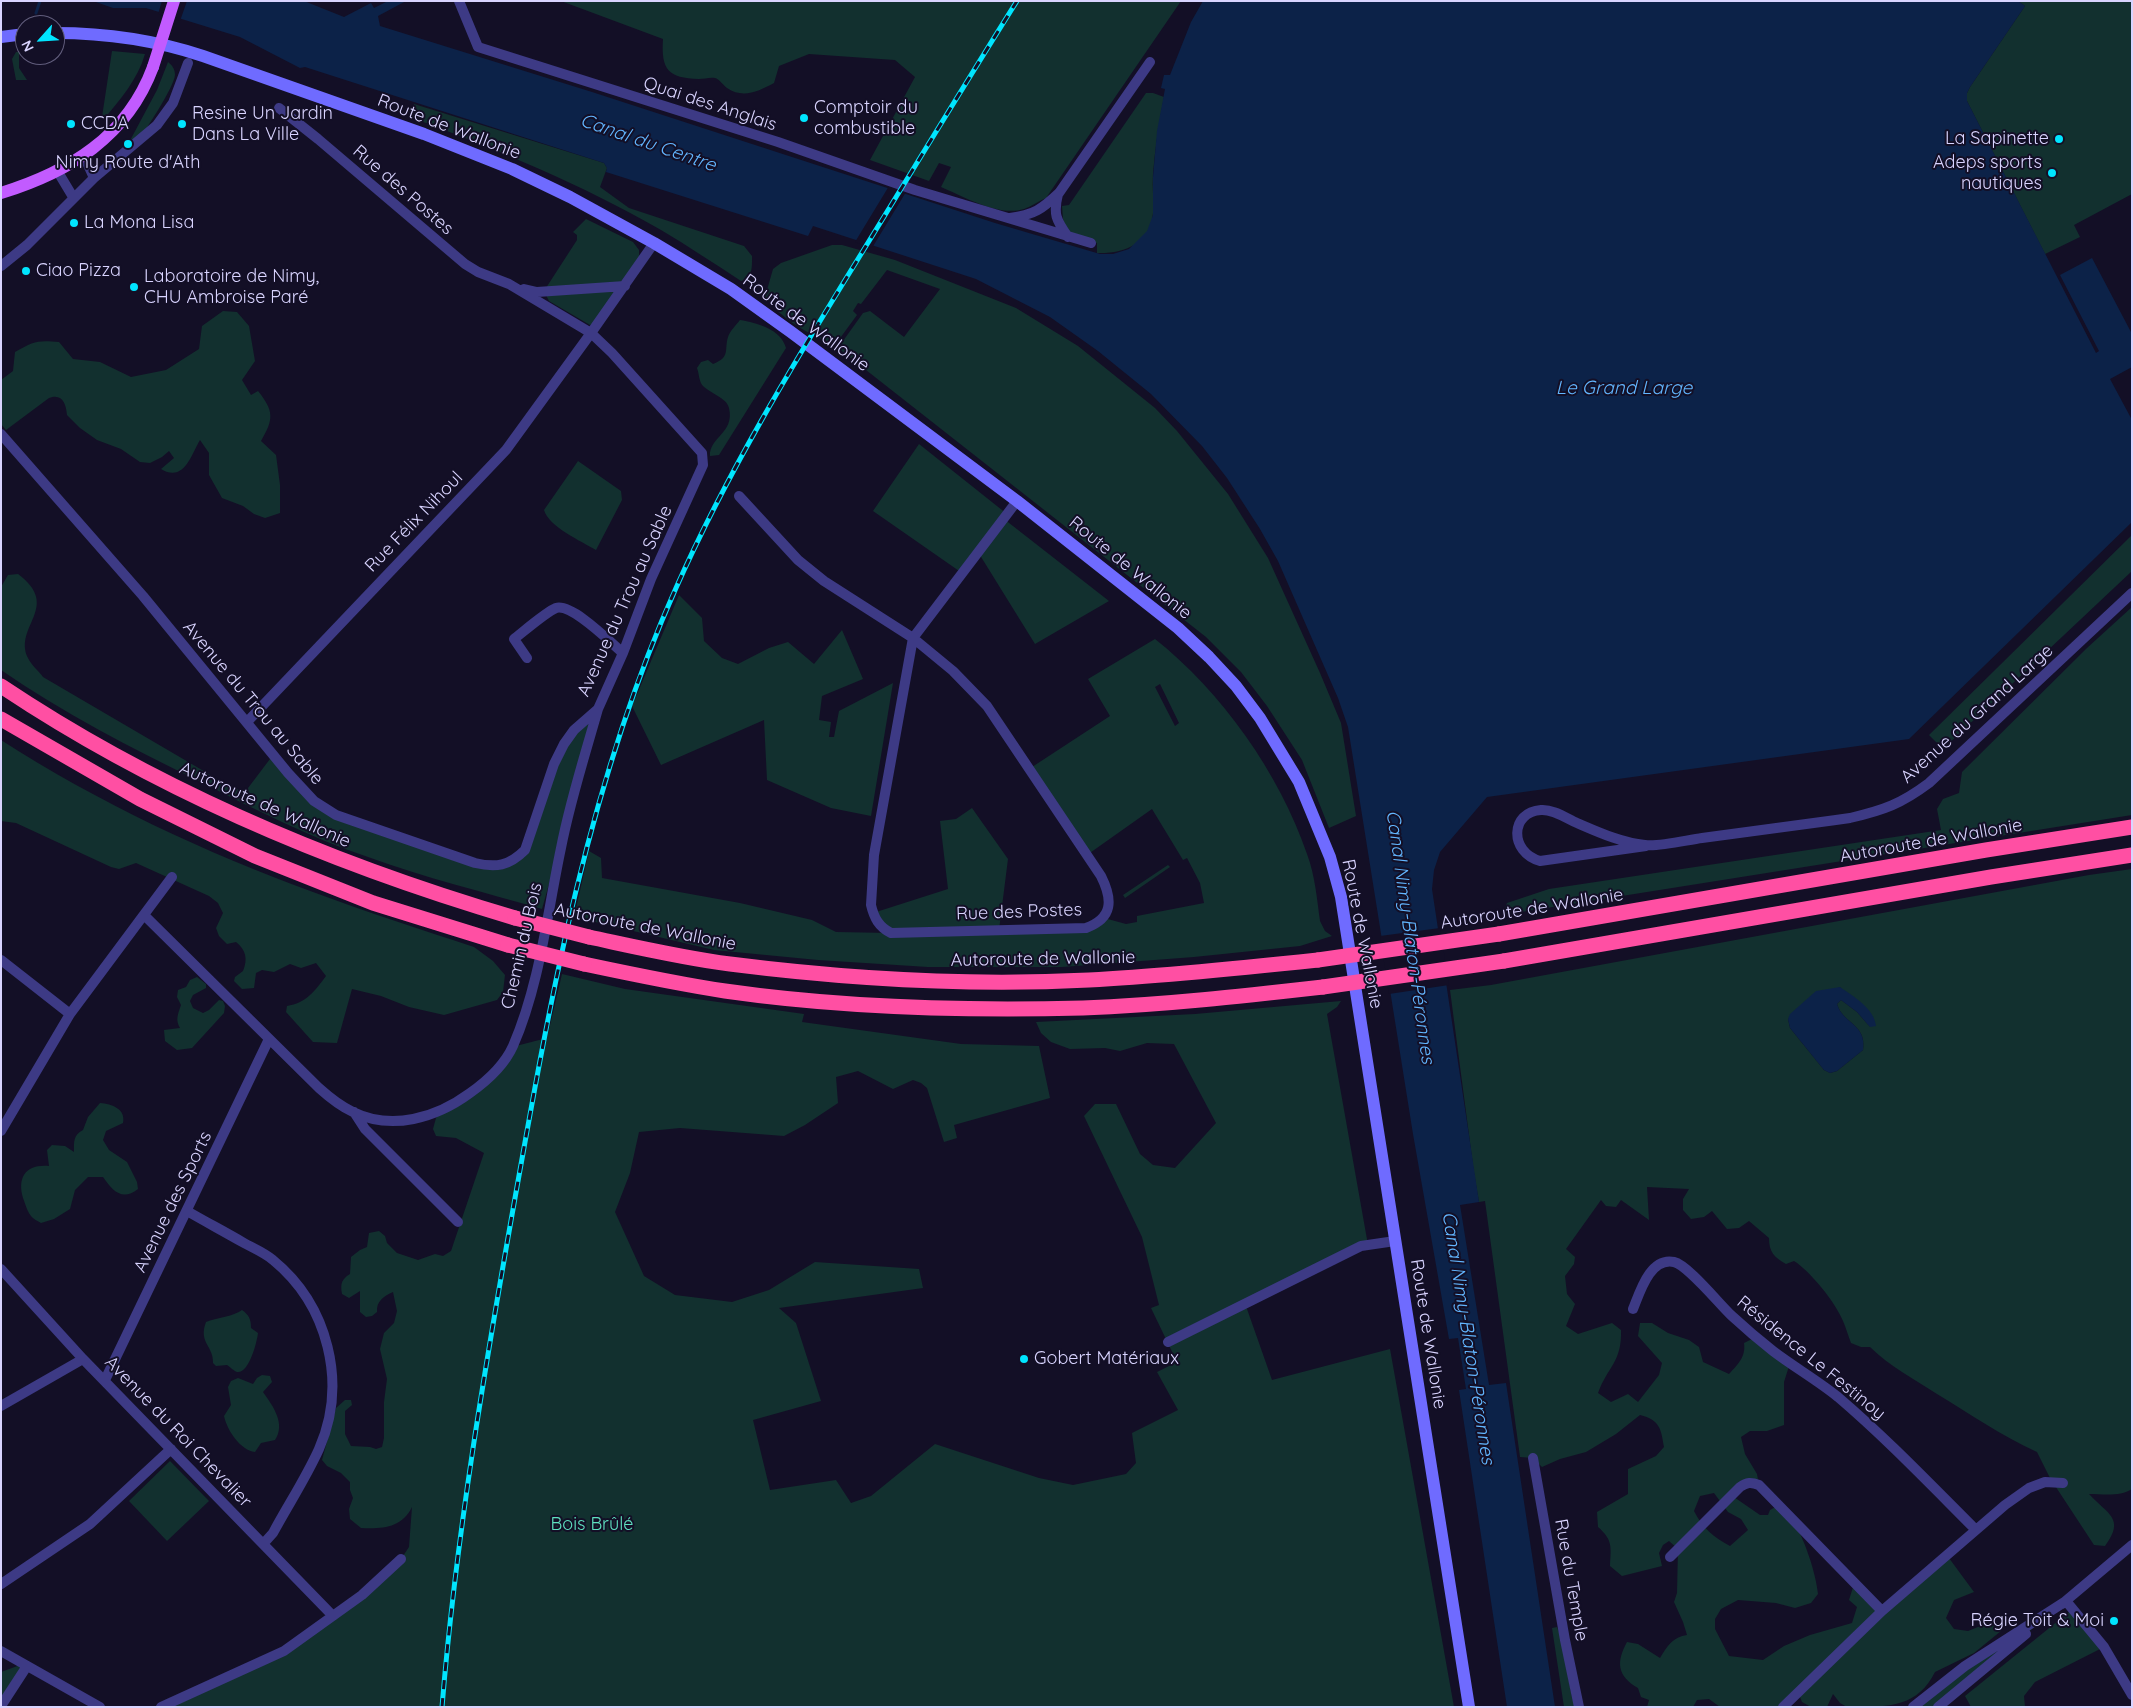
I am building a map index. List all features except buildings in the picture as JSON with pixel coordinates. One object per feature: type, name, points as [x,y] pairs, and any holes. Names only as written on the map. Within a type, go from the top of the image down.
[{"type":"highway","name":"Autoroute de Wallonie","points":[[1,686],[36,710],[152,775],[269,830],[382,876],[515,918],[589,938],[661,953],[730,964],[847,976],[968,981],[1087,980],[1194,973],[1318,960],[1499,934],[2132,827]]},
{"type":"highway","points":[[1,719],[140,799],[256,856],[373,903],[508,944],[584,964],[726,991],[843,1003],[965,1009],[1084,1008],[1198,1001],[1323,987],[1504,961],[1971,880],[2132,855]]},
{"type":"main road","points":[[1,193],[58,172],[84,156],[110,132],[142,91],[153,67],[174,1]]},
{"type":"main road","name":"Route de Wallonie","points":[[65,33],[134,39],[174,47],[406,127],[474,153],[570,197],[654,243],[707,274],[749,302],[1017,501],[1178,628],[1236,686],[1260,718],[1299,782],[1330,857],[1340,897],[1469,1707]]},
{"type":"main road","points":[[1,37],[15,35]]},
{"type":"street","name":"Quai des Anglais","points":[[459,1],[478,47],[778,142],[915,190],[1091,243]]},
{"type":"street","points":[[1006,218],[1027,216],[1042,209],[1059,193],[1150,62]]},
{"type":"street","points":[[1,266],[27,245],[94,178],[157,125],[173,103],[188,63]]},
{"type":"street","name":"Rue des Postes","points":[[278,108],[318,138],[465,264],[478,272],[536,292],[624,286]]},
{"type":"street","points":[[84,156],[94,178]]},
{"type":"street","points":[[58,172],[74,197]]},
{"type":"street","points":[[1059,193],[1054,210],[1058,222],[1068,237]]},
{"type":"street","points":[[591,333],[654,243]]},
{"type":"street","name":"Rue des Postes","points":[[512,285],[591,333],[612,352],[679,426]]},
{"type":"street","name":"Rue Félix Nihoul","points":[[247,722],[506,450],[591,333]]},
{"type":"street","name":"Avenue du Trou au Sable","points":[[1,434],[143,596],[302,790],[314,801],[336,815],[474,863],[488,866],[503,866],[525,850],[554,764],[564,744],[574,730],[598,709],[623,653],[652,579],[703,465],[702,453],[679,426]]},
{"type":"street","name":"Rue des Postes","points":[[739,496],[798,560],[824,581],[913,638],[953,671],[987,706],[1101,876],[1109,897],[1109,909],[1104,918],[1086,928],[890,933],[878,924],[872,905],[874,855],[913,638],[1017,501]]},
{"type":"street","name":"Avenue du Grand Large","points":[[1646,846],[1602,834],[1551,811],[1541,810],[1532,812],[1522,819],[1518,825],[1517,834],[1523,852],[1530,858],[1540,861],[1850,818],[1882,811],[1906,800],[1930,783],[2132,593]]},
{"type":"street","points":[[527,658],[514,639],[556,608],[568,609],[590,624],[623,653]]},
{"type":"street","name":"Chemin du Bois","points":[[144,915],[318,1088],[354,1112],[375,1119],[399,1121],[429,1116],[444,1110],[484,1083],[503,1062],[512,1047],[532,990],[561,845],[598,709]]},
{"type":"street","points":[[1,1131],[70,1014],[172,878]]},
{"type":"street","points":[[1,960],[70,1014]]},
{"type":"street","name":"Avenue des Sports","points":[[105,1380],[269,1038]]},
{"type":"street","points":[[354,1112],[366,1130],[458,1222]]},
{"type":"street","points":[[187,1211],[271,1258],[284,1270],[315,1310],[327,1345],[333,1380],[329,1415],[319,1448],[273,1533],[264,1543]]},
{"type":"street","points":[[1168,1342],[1360,1246],[1395,1241]]},
{"type":"street","name":"Résidence Le Festinoy","points":[[1633,1309],[1642,1287],[1652,1272],[1664,1262],[1676,1262],[1690,1272],[1728,1313],[1751,1333],[1836,1396],[1875,1430],[1975,1529]]},
{"type":"street","name":"Avenue du Roi Chevalier","points":[[1,1269],[83,1359],[333,1616]]},
{"type":"street","points":[[1,1406],[83,1359]]},
{"type":"street","points":[[1,1584],[90,1524],[170,1449]]},
{"type":"street","name":"Rue du Temple","points":[[1533,1458],[1565,1640],[1579,1707]]},
{"type":"street","points":[[1670,1557],[1740,1486],[1746,1482],[1752,1483],[1759,1485],[1882,1611]]},
{"type":"street","points":[[1783,1707],[1882,1611],[1975,1529],[2029,1488],[2045,1482],[2063,1483]]},
{"type":"street","points":[[1938,1707],[2132,1545]]},
{"type":"street","points":[[160,1707],[284,1651],[362,1595],[401,1559]]},
{"type":"street","points":[[2066,1601],[2104,1647],[2132,1695]]},
{"type":"street","points":[[1914,1707],[1965,1666],[2066,1601]]},
{"type":"street","points":[[1,1651],[100,1707]]},
{"type":"street","points":[[1,1706],[27,1666]]},
{"type":"green space","points":[[561,1],[1181,1],[1046,198],[1024,209],[1014,211],[982,205],[941,187],[951,167],[939,163],[929,181],[870,160],[915,77],[895,60],[809,54],[779,66],[774,83],[751,93],[739,93],[727,88],[715,78],[688,78],[673,74],[665,65],[663,58],[663,39]]},
{"type":"green space","name":"La Sapinette","points":[[2018,1],[2132,1],[2132,194],[2074,225],[2080,237],[2045,254],[1967,101],[1967,93],[1970,87],[2025,6]]},
{"type":"green space","points":[[112,51],[145,54],[133,81],[103,120],[102,117]]},
{"type":"green space","points":[[15,54],[15,65],[19,65],[27,80],[16,80],[12,59]]},
{"type":"green space","points":[[168,62],[173,67],[175,75],[170,89],[139,138],[125,150],[157,90]]},
{"type":"green space","points":[[1146,93],[1153,93],[1164,97],[1154,164],[1151,224],[1141,240],[1134,245],[1116,252],[1097,253],[1097,243],[1068,237],[1062,206],[1069,205]]},
{"type":"green space","points":[[414,104],[604,163],[607,168],[600,187],[629,208],[744,246],[752,256],[750,275],[741,281],[661,230],[600,197],[506,155],[410,117]]},
{"type":"green space","points":[[586,219],[633,242],[639,250],[639,258],[594,323],[590,325],[549,301],[544,291],[577,240],[577,235],[573,232]]},
{"type":"green space","points":[[832,245],[842,245],[895,260],[1016,308],[1078,346],[1155,408],[1177,431],[1228,494],[1268,558],[1341,723],[1356,816],[1329,828],[1302,760],[1267,706],[1241,672],[1206,637],[838,348],[863,313],[870,311],[904,337],[940,289],[887,270],[861,304],[858,303],[853,311],[857,315],[835,345],[797,326],[779,312],[765,297],[773,269],[781,263]]},
{"type":"green space","points":[[223,311],[237,312],[249,326],[255,361],[242,380],[251,395],[258,391],[269,410],[270,421],[261,441],[276,455],[280,485],[280,513],[265,518],[254,514],[243,506],[222,498],[209,475],[209,453],[200,440],[186,465],[181,470],[169,472],[161,469],[174,458],[169,451],[150,463],[140,462],[121,449],[97,440],[80,428],[67,415],[64,403],[57,397],[49,398],[6,430],[1,424],[1,380],[13,371],[15,352],[36,342],[59,342],[73,359],[100,362],[131,377],[166,370],[199,349],[202,326]]},
{"type":"green space","points":[[740,320],[768,328],[779,336],[786,348],[719,455],[710,456],[713,444],[728,423],[730,416],[729,408],[722,398],[703,386],[697,368],[701,362],[708,360],[713,364],[725,356],[729,335]]},
{"type":"green space","points":[[919,444],[1007,514],[1004,519],[1109,601],[1035,644],[978,552],[962,573],[873,511]]},
{"type":"green space","points":[[578,461],[621,491],[622,500],[596,550],[559,528],[547,516],[544,510]]},
{"type":"green space","points":[[2132,535],[2132,571],[1943,749],[1929,735]]},
{"type":"green space","points":[[18,574],[30,586],[36,597],[37,607],[26,636],[25,647],[29,661],[43,677],[231,787],[245,792],[273,755],[326,809],[488,866],[525,850],[564,744],[598,709],[542,909],[389,865],[303,832],[123,743],[25,686],[1,670],[1,587],[8,575]]},
{"type":"green space","points":[[679,595],[702,618],[704,641],[722,658],[738,664],[769,648],[788,642],[814,664],[842,630],[863,679],[822,696],[819,720],[831,722],[829,737],[834,737],[839,711],[893,683],[871,816],[831,808],[767,780],[764,720],[661,765],[632,706]]},
{"type":"green space","points":[[2132,607],[2132,815],[1502,915],[1507,903],[1549,889],[1941,830],[1937,809],[1943,799],[1959,793],[1962,772],[2087,648]]},
{"type":"green space","points":[[1155,639],[1203,683],[1246,736],[1281,794],[1310,862],[1320,921],[1325,931],[1332,936],[1300,946],[1194,957],[1062,967],[928,967],[818,960],[714,950],[574,917],[589,851],[601,858],[602,878],[740,903],[812,920],[836,932],[889,933],[873,913],[948,889],[940,821],[956,819],[972,808],[1008,859],[999,930],[1086,928],[1104,918],[1126,924],[1137,922],[1137,916],[1204,903],[1200,883],[1187,858],[1183,860],[1152,809],[1087,855],[1029,769],[1110,716],[1088,679]],"holes":[[[1160,684],[1179,723],[1175,726],[1155,687]]]},
{"type":"green space","points":[[1,740],[114,805],[233,861],[333,899],[474,947],[493,961],[505,975],[503,992],[497,1000],[444,1015],[409,1007],[381,996],[352,989],[337,1043],[313,1042],[286,1012],[287,1006],[305,999],[326,976],[316,963],[301,968],[290,964],[274,972],[262,970],[256,973],[254,988],[242,989],[234,981],[235,977],[245,967],[246,959],[244,952],[236,942],[227,944],[219,936],[216,928],[223,913],[218,903],[209,896],[136,863],[119,869],[111,867],[16,823],[1,821]]},
{"type":"green space","points":[[1168,865],[1170,867],[1125,898],[1123,895]]},
{"type":"green space","points":[[2132,869],[2132,1489],[2117,1494],[2089,1494],[2112,1517],[2114,1529],[2111,1537],[2105,1546],[2094,1545],[2050,1478],[2037,1452],[1999,1432],[1911,1378],[1870,1347],[1861,1347],[1851,1343],[1840,1314],[1822,1288],[1794,1261],[1786,1264],[1778,1259],[1771,1251],[1769,1238],[1749,1221],[1739,1228],[1727,1229],[1712,1211],[1704,1217],[1691,1219],[1683,1210],[1683,1199],[1689,1189],[1647,1187],[1649,1220],[1621,1200],[1616,1207],[1606,1206],[1601,1200],[1566,1249],[1575,1257],[1574,1264],[1565,1276],[1567,1294],[1575,1304],[1566,1326],[1578,1334],[1612,1323],[1621,1330],[1621,1341],[1617,1357],[1598,1393],[1611,1402],[1628,1394],[1638,1402],[1659,1375],[1662,1363],[1638,1336],[1640,1323],[1652,1323],[1668,1333],[1689,1340],[1699,1347],[1703,1362],[1729,1374],[1743,1356],[1744,1343],[1756,1337],[1790,1363],[1784,1382],[1784,1425],[1767,1431],[1750,1431],[1741,1437],[1745,1454],[1757,1474],[1759,1485],[1752,1483],[1731,1495],[1760,1515],[1768,1515],[1770,1510],[1779,1505],[1789,1515],[1801,1535],[1809,1555],[1818,1594],[1811,1603],[1795,1608],[1776,1603],[1738,1600],[1721,1609],[1715,1619],[1715,1629],[1729,1656],[1763,1660],[1784,1646],[1810,1635],[1852,1623],[1857,1607],[1849,1600],[1855,1581],[1882,1611],[1946,1554],[1974,1592],[1954,1600],[1946,1618],[1954,1629],[1968,1631],[1993,1621],[2000,1624],[2001,1631],[1974,1653],[1935,1672],[1928,1684],[1919,1693],[1900,1703],[1876,1707],[1847,1707],[1840,1703],[1833,1694],[1827,1707],[1811,1707],[1802,1702],[1798,1692],[1783,1707],[1720,1707],[1709,1699],[1697,1700],[1693,1707],[1647,1707],[1649,1700],[1641,1697],[1638,1688],[1626,1679],[1622,1673],[1620,1668],[1621,1656],[1627,1642],[1638,1644],[1660,1658],[1671,1643],[1687,1635],[1674,1602],[1677,1593],[1678,1549],[1669,1541],[1663,1545],[1659,1553],[1662,1566],[1622,1576],[1610,1566],[1610,1544],[1598,1527],[1597,1512],[1628,1494],[1628,1469],[1656,1456],[1664,1447],[1662,1435],[1656,1423],[1640,1415],[1616,1434],[1586,1452],[1560,1459],[1542,1467],[1533,1458],[1520,1457],[1485,1201],[1479,1202],[1474,1173],[1450,990],[1491,985],[2089,875]],"holes":[[[1840,987],[1870,1027],[1857,1012],[1841,1000],[1837,1004],[1844,1016],[1858,1029],[1863,1041],[1863,1050],[1837,1071],[1830,1073],[1824,1070],[1790,1028],[1788,1019]],[[1714,1493],[1728,1512],[1741,1519],[1748,1530],[1730,1546],[1709,1531],[1694,1511],[1700,1496]]]},
{"type":"green space","name":"Bois Brûlé","points":[[562,974],[625,989],[804,1014],[802,1022],[961,1044],[1039,1046],[1050,1098],[954,1125],[957,1138],[944,1142],[927,1088],[921,1083],[913,1080],[893,1089],[858,1071],[836,1077],[838,1103],[805,1125],[784,1136],[680,1128],[639,1132],[630,1173],[615,1212],[644,1276],[675,1295],[732,1302],[769,1290],[815,1262],[919,1269],[923,1288],[779,1308],[796,1323],[821,1401],[753,1420],[770,1490],[836,1480],[851,1503],[871,1496],[935,1444],[1039,1478],[1073,1485],[1126,1474],[1136,1463],[1132,1433],[1178,1410],[1157,1372],[1177,1362],[1151,1308],[1159,1305],[1142,1237],[1084,1116],[1095,1104],[1116,1104],[1140,1154],[1153,1165],[1175,1168],[1216,1123],[1174,1044],[1147,1043],[1120,1051],[1105,1048],[1070,1049],[1051,1042],[1041,1033],[1036,1022],[1195,1014],[1341,1001],[1337,1007],[1327,1014],[1368,1245],[1244,1305],[1272,1380],[1390,1349],[1454,1707],[161,1707],[280,1653],[401,1559],[409,1547],[412,1507],[403,1519],[391,1526],[361,1528],[350,1519],[349,1509],[353,1498],[350,1482],[341,1473],[327,1466],[322,1460],[336,1408],[345,1400],[351,1400],[352,1405],[345,1411],[345,1434],[351,1446],[376,1449],[382,1447],[384,1438],[384,1402],[387,1379],[380,1349],[384,1333],[394,1323],[397,1311],[393,1292],[381,1299],[377,1312],[372,1316],[366,1317],[360,1312],[360,1291],[349,1298],[342,1294],[341,1287],[343,1280],[350,1274],[351,1257],[367,1247],[369,1233],[379,1231],[397,1253],[418,1260],[435,1254],[443,1256],[451,1251],[484,1153],[456,1138],[436,1136],[433,1129],[436,1118],[444,1110],[465,1097],[512,1047],[547,1038]]},
{"type":"green space","points":[[197,977],[206,984],[206,988],[193,995],[190,1001],[193,1008],[203,1013],[219,1000],[223,1001],[225,1006],[224,1013],[192,1048],[177,1050],[165,1041],[164,1030],[180,1028],[177,1020],[181,1005],[177,997],[178,990],[186,987],[190,980]]},
{"type":"green space","points":[[100,1103],[117,1108],[122,1114],[123,1123],[106,1131],[103,1140],[109,1150],[127,1162],[137,1182],[138,1189],[132,1193],[122,1194],[114,1190],[103,1177],[88,1177],[75,1190],[70,1209],[54,1219],[41,1223],[32,1217],[23,1198],[21,1184],[25,1173],[34,1167],[49,1166],[47,1150],[52,1145],[65,1146],[74,1152],[76,1137],[83,1130],[88,1117]]},
{"type":"green space","points":[[242,1310],[251,1322],[251,1328],[258,1333],[249,1363],[241,1371],[237,1372],[227,1365],[216,1366],[213,1363],[213,1357],[205,1340],[204,1329],[206,1322],[235,1314]]},
{"type":"green space","points":[[262,1375],[270,1376],[272,1382],[263,1392],[277,1415],[279,1428],[275,1440],[261,1443],[255,1452],[244,1448],[239,1443],[228,1427],[224,1416],[231,1405],[228,1387],[231,1381],[238,1378],[253,1384]]},
{"type":"green space","points":[[170,1461],[209,1501],[167,1541],[129,1501]]},
{"type":"green space","points":[[2066,1601],[1938,1707],[1913,1707]]},
{"type":"green space","points":[[2074,1608],[2104,1647],[2035,1682],[2024,1696],[2025,1707],[1971,1707],[1965,1696]]},
{"type":"green space","points":[[1557,1627],[1561,1637],[1572,1698],[1576,1707],[1564,1707],[1552,1628]]},
{"type":"green space","points":[[23,1664],[1,1706],[1,1672]]},
{"type":"water","name":"Le Grand Large","points":[[93,1],[304,1],[344,17],[371,3],[374,8],[388,1],[406,1],[378,16],[380,26],[592,92],[995,223],[1100,254],[1113,254],[1129,249],[1147,231],[1153,215],[1153,177],[1157,131],[1165,89],[1161,88],[1164,75],[1170,75],[1191,22],[1203,1],[2018,1],[2025,6],[1970,87],[1967,93],[1967,101],[2096,353],[2099,351],[2060,275],[2092,258],[2132,334],[2132,367],[2110,379],[2132,420],[2132,522],[1909,739],[1487,797],[1440,852],[1434,870],[1432,889],[1479,1202],[1460,1205],[1489,1385],[1506,1383],[1555,1707],[1507,1707],[1459,1390],[1466,1389],[1458,1338],[1449,1339],[1413,1134],[1348,727],[1338,698],[1278,561],[1227,478],[1202,446],[1151,394],[1098,351],[1050,317],[976,279],[813,226],[808,236],[606,172],[607,168],[604,163],[305,67],[300,68],[240,37],[146,8],[113,8]]},
{"type":"water","points":[[1840,987],[1867,1008],[1872,1014],[1876,1026],[1870,1027],[1857,1012],[1841,1000],[1837,1004],[1844,1016],[1858,1029],[1863,1041],[1863,1050],[1837,1071],[1830,1073],[1824,1070],[1790,1028],[1788,1019],[1790,1014],[1816,991]]},
{"type":"pier","points":[[162,1],[187,1],[180,21],[158,14]]},
{"type":"pier","points":[[889,186],[906,192],[872,248],[855,242]]},
{"type":"pier","points":[[1440,928],[1449,985],[1389,994],[1380,936]]},
{"type":"waterway","points":[[36,13],[40,1]]},
{"type":"railway","points":[[442,1707],[455,1579],[472,1452],[529,1120],[559,965],[577,888],[619,736],[646,661],[676,588],[717,503],[761,420],[1017,1]]},
{"type":"place","name":"Comptoir du combustible","points":[[804,118]]},
{"type":"place","name":"CCDA","points":[[71,124]]},
{"type":"place","name":"Resine Un Jardin Dans La Ville","points":[[182,124]]},
{"type":"place","name":"La Sapinette","points":[[2059,139]]},
{"type":"place","name":"Nimy Route d'Ath","points":[[128,144]]},
{"type":"place","name":"Adeps sports nautiques","points":[[2052,173]]},
{"type":"place","name":"La Mona Lisa","points":[[74,223]]},
{"type":"place","name":"Ciao Pizza","points":[[26,271]]},
{"type":"place","name":"Laboratoire de Nimy, CHU Ambroise Paré","points":[[134,287]]},
{"type":"place","name":"Gobert Matériaux","points":[[1024,1359]]},
{"type":"place","name":"Régie Toit & Moi","points":[[2114,1621]]},
{"type":"water label","name":"Canal du Centre","points":[[648,143]]},
{"type":"water label","name":"Canal Nimy-Blaton-Péronnes","points":[[1410,937]]},
{"type":"water label","name":"Canal Nimy-Blaton-Péronnes","points":[[1468,1338]]}]
